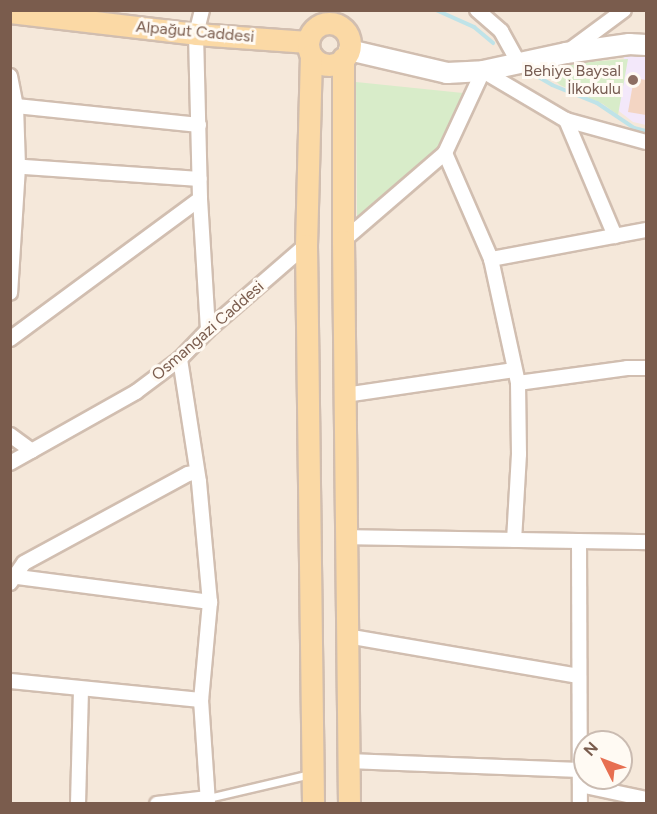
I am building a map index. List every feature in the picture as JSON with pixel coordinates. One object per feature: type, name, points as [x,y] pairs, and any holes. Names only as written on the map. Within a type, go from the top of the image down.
[{"type":"main road","points":[[313,804],[306,245],[309,43],[314,10]]},
{"type":"main road","name":"Alpağut Caddesi","points":[[10,12],[196,34],[309,43]]},
{"type":"main road","points":[[309,43],[314,28],[326,22],[346,37],[435,72],[483,71],[566,53],[629,44],[646,45]]},
{"type":"main road","points":[[309,43],[326,65],[346,37]]},
{"type":"main road","points":[[346,37],[342,241],[349,804]]},
{"type":"street","points":[[202,10],[196,34],[200,199],[208,330]]},
{"type":"street","points":[[477,10],[501,31],[518,62]]},
{"type":"street","points":[[566,53],[624,10]]},
{"type":"street","points":[[342,241],[445,153],[483,71],[566,120],[646,142]]},
{"type":"street","points":[[10,76],[16,106],[10,293]]},
{"type":"street","points":[[16,106],[199,125]]},
{"type":"street","points":[[566,120],[615,236]]},
{"type":"street","points":[[445,153],[491,259],[516,376],[519,454],[514,540]]},
{"type":"street","points":[[14,167],[200,179]]},
{"type":"street","points":[[12,336],[200,199]]},
{"type":"street","points":[[491,259],[646,230]]},
{"type":"street","name":"Osmangazi Caddesi","points":[[10,463],[136,392],[180,359],[208,330],[306,245]]},
{"type":"street","points":[[157,804],[208,801],[201,700],[210,602],[197,472],[180,359]]},
{"type":"street","points":[[345,395],[516,376],[646,368]]},
{"type":"street","points":[[10,435],[32,451]]},
{"type":"street","points":[[11,579],[24,563],[188,474],[197,472]]},
{"type":"street","points":[[346,537],[646,542]]},
{"type":"street","points":[[579,541],[579,730]]},
{"type":"street","points":[[11,579],[210,602]]},
{"type":"street","points":[[347,636],[578,676]]},
{"type":"street","points":[[10,681],[201,700]]},
{"type":"street","points":[[78,804],[81,689]]},
{"type":"street","points":[[348,761],[573,777]]},
{"type":"street","points":[[618,790],[646,799]]},
{"type":"lane","points":[[208,801],[312,773]]},
{"type":"shaded area","points":[[10,11],[646,11],[646,803],[11,803]]},
{"type":"shaded area","name":"Behiye Baysal İlkokulu","points":[[625,52],[646,52],[646,125],[633,122],[615,108]]},
{"type":"green space","points":[[628,59],[618,115],[603,104],[560,85],[544,71],[586,62]]},
{"type":"green space","points":[[356,82],[463,93],[438,147],[392,194],[357,218]]},
{"type":"building","points":[[634,78],[646,80],[646,115],[628,112]]},
{"type":"waterway","points":[[436,10],[474,27],[493,43]]},
{"type":"waterway","points":[[535,75],[552,85],[597,103],[634,128],[646,131]]},
{"type":"place","name":"Behiye Baysal İlkokulu","points":[[633,80]]}]
